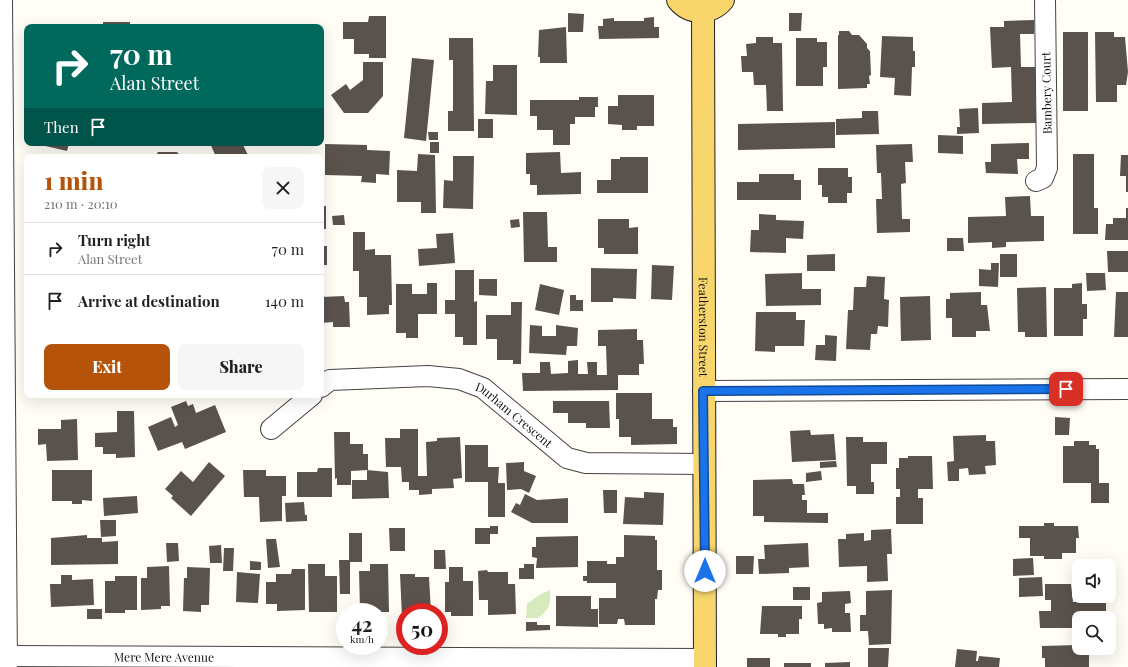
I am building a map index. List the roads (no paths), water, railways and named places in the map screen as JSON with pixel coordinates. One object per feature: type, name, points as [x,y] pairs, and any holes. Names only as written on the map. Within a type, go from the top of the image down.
[{"type":"main road","points":[[678,0],[686,8],[703,12],[711,10],[723,0]]},
{"type":"main road","name":"Featherston Street","points":[[703,12],[705,663]]},
{"type":"street","points":[[2,0],[7,661]]},
{"type":"street","name":"Bambery Court","points":[[1036,181],[1043,178],[1047,168],[1045,0]]},
{"type":"street","name":"Durham Crescent","points":[[324,385],[330,380],[428,376],[459,379],[483,388],[567,458],[586,463],[704,464]]},
{"type":"street","points":[[703,391],[1128,389]]},
{"type":"street","points":[[271,429],[308,398]]},
{"type":"street","name":"Mere Mere Avenue","points":[[7,661],[705,663]]}]
